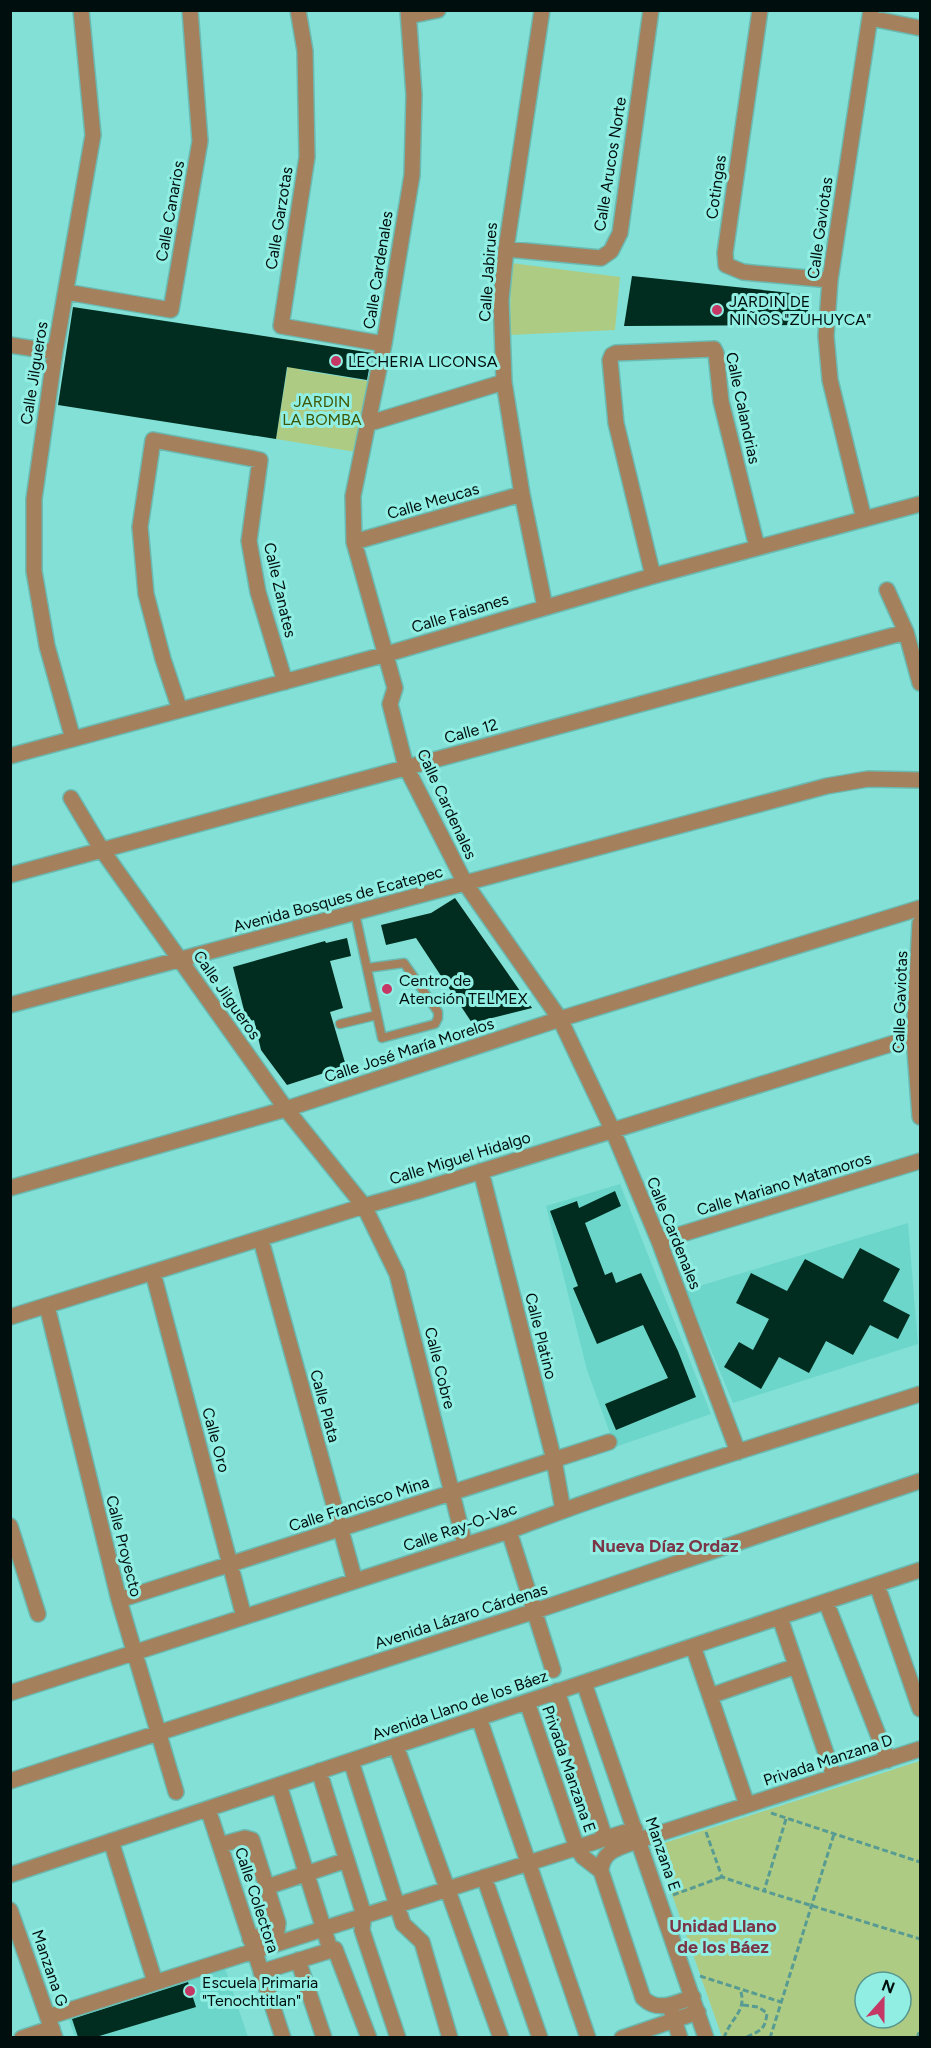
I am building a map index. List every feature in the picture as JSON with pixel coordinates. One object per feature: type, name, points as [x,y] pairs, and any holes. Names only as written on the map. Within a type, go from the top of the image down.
[{"type":"street","name":"Calle Jilgueros","points":[[73,739],[46,646],[34,571],[33,499],[55,352],[93,135],[81,10]]},
{"type":"street","name":"Calle Canarios","points":[[66,292],[171,310],[200,141],[190,10]]},
{"type":"street","name":"Calle Garzotas","points":[[298,10],[305,51],[307,157],[281,326],[384,344]]},
{"type":"street","points":[[409,13],[438,10]]},
{"type":"street","name":"Calle Jabirues","points":[[543,10],[506,249],[501,300],[504,382],[522,494],[545,607]]},
{"type":"street","name":"Calle Arucos Norte","points":[[506,249],[601,258],[611,250],[620,233],[651,10]]},
{"type":"street","name":"Cotingas","points":[[760,10],[725,253],[726,265],[743,272],[830,280]]},
{"type":"street","name":"Calle Cardenales","points":[[409,13],[414,95],[412,175],[370,423],[353,496],[354,542],[396,688],[390,704],[406,767],[465,883],[560,1019],[613,1131],[658,1240],[738,1452]]},
{"type":"street","points":[[870,14],[921,28]]},
{"type":"street","name":"Calle Gaviotas","points":[[864,519],[830,380],[826,336],[830,280],[870,14]]},
{"type":"street","points":[[10,345],[55,352]]},
{"type":"street","name":"Calle Calandrias","points":[[653,576],[616,423],[610,360],[616,353],[714,349],[721,401],[757,547]]},
{"type":"street","points":[[370,423],[504,382]]},
{"type":"street","name":"Calle Zanates","points":[[180,710],[163,659],[146,594],[140,527],[153,440],[260,460],[249,540],[258,592],[285,682]]},
{"type":"street","name":"Calle Meucas","points":[[354,542],[522,494]]},
{"type":"street","name":"Calle Faisanes","points":[[10,756],[387,654],[757,547],[921,504]]},
{"type":"street","points":[[886,590],[906,632],[921,683]]},
{"type":"street","name":"Calle 12","points":[[10,875],[906,632]]},
{"type":"street","name":"Avenida Bosques de Ecatepec","points":[[10,1005],[827,786],[868,779],[921,780]]},
{"type":"street","name":"Calle Jilgueros","points":[[71,798],[102,850],[286,1109],[364,1206]]},
{"type":"street","name":"Calle José María Morelos","points":[[10,1188],[286,1109],[560,1019],[921,908]]},
{"type":"street","name":"Calle Gaviotas","points":[[921,923],[917,1036],[921,1117]]},
{"type":"street","name":"Calle Miguel Hidalgo","points":[[10,1317],[917,1036]]},
{"type":"street","name":"Calle Mariano Matamoros","points":[[658,1240],[921,1161]]},
{"type":"street","name":"Calle Platino","points":[[481,1171],[554,1460],[563,1509]]},
{"type":"street","name":"Calle Cobre","points":[[364,1206],[397,1274],[465,1545]]},
{"type":"street","name":"Calle Plata","points":[[261,1240],[355,1581]]},
{"type":"street","name":"Calle Oro","points":[[153,1273],[244,1617]]},
{"type":"street","name":"Calle Proyecto","points":[[47,1306],[119,1600],[176,1792]]},
{"type":"street","name":"Calle Ray-O-Vac","points":[[10,1693],[509,1531],[563,1509],[921,1394]]},
{"type":"street","name":"Calle Francisco Mina","points":[[119,1600],[609,1443]]},
{"type":"street","name":"Avenida Lázaro Cárdenas","points":[[10,1780],[534,1611],[921,1481]]},
{"type":"street","points":[[10,1526],[38,1614]]},
{"type":"street","points":[[509,1531],[553,1670]]},
{"type":"street","name":"Avenida Llano de los Báez","points":[[10,1875],[921,1570]]},
{"type":"street","points":[[877,1585],[921,1709]]},
{"type":"street","points":[[826,1602],[888,1760]]},
{"type":"street","points":[[780,1617],[834,1777]]},
{"type":"street","name":"Privada Manzana D","points":[[693,1647],[747,1805]]},
{"type":"street","points":[[710,1696],[796,1666]]},
{"type":"street","name":"Manzana E","points":[[584,1683],[706,2037]]},
{"type":"street","points":[[557,1691],[605,1838]]},
{"type":"street","name":"Privada Manzana E","points":[[527,1702],[577,1848]]},
{"type":"street","points":[[479,1718],[588,2037]]},
{"type":"street","points":[[396,1746],[501,2037]]},
{"type":"street","name":"Privada Manzana D","points":[[637,1835],[702,1820],[921,1749]]},
{"type":"street","points":[[351,1761],[403,1924],[422,1942],[450,2037]]},
{"type":"street","points":[[319,1772],[364,1915],[362,1930],[398,2037]]},
{"type":"street","points":[[279,1785],[330,1949]]},
{"type":"street","name":"Calle Colectora","points":[[208,1809],[283,2037]]},
{"type":"street","points":[[22,2037],[51,2028],[155,1982],[252,1944],[278,1936],[324,1928],[605,1838],[637,1835]]},
{"type":"street","points":[[637,1835],[605,1854],[601,1862],[601,1871],[644,1998],[650,2005],[672,2012]]},
{"type":"street","points":[[220,1845],[249,1838],[252,1840],[278,1923],[278,1936],[292,1962],[324,2037]]},
{"type":"street","points":[[111,1841],[155,1982]]},
{"type":"street","points":[[577,1848],[583,1857],[601,1871]]},
{"type":"street","points":[[267,1887],[347,1860]]},
{"type":"street","points":[[484,1877],[540,2037]]},
{"type":"street","name":"Manzana G","points":[[10,1910],[51,2028]]},
{"type":"street","points":[[261,1972],[335,1949],[369,2037]]},
{"type":"street","points":[[622,2037],[672,2012],[695,2004]]},
{"type":"street","points":[[672,2012],[680,2037]]},
{"type":"lane","points":[[355,913],[382,1038],[435,1024],[438,1012],[404,963],[367,968]]},
{"type":"lane","points":[[340,1024],[377,1015]]},
{"type":"path","points":[[747,1805],[921,1862]]},
{"type":"path","points":[[764,1891],[786,1819]]},
{"type":"path","points":[[702,1820],[722,1877]]},
{"type":"path","points":[[770,2037],[834,1834]]},
{"type":"path","points":[[659,1900],[722,1877],[921,1939]]},
{"type":"path","points":[[683,1970],[781,2002]]},
{"type":"path","points":[[724,2037],[743,2005],[740,1989]]},
{"type":"path","points":[[743,2005],[758,2007],[767,2013],[766,2022],[760,2032],[745,2037]]},
{"type":"path","points":[[917,2037],[921,2030]]},
{"type":"shaded area","points":[[620,1184],[711,1414],[615,1447],[587,1370],[546,1206]]},
{"type":"shaded area","points":[[908,1223],[918,1344],[733,1403],[686,1290]]},
{"type":"shaded area","name":"Escuela Primaria \"Tenochtitlan\"","points":[[224,1965],[248,2037],[75,2037],[68,2017]]},
{"type":"green space","points":[[511,263],[620,277],[615,330],[510,335]]},
{"type":"green space","name":"JARDIN LA BOMBA","points":[[292,340],[304,342],[300,370],[368,381],[356,452],[276,439]]},
{"type":"green space","points":[[920,1761],[920,2037],[722,2037],[655,1846]]},
{"type":"building","name":"JARDIN DE NIÑOS \"ZUHUYCA\"","points":[[632,276],[810,295],[806,325],[624,326]]},
{"type":"building","points":[[73,307],[372,353],[367,380],[287,367],[276,439],[58,405]]},
{"type":"building","points":[[455,898],[532,1008],[472,1023],[416,938],[386,945],[381,925],[431,913]]},
{"type":"building","points":[[347,938],[351,956],[330,961],[343,1008],[330,1012],[346,1066],[287,1085],[261,1050],[254,1020],[247,1022],[233,967],[325,941],[326,943]]},
{"type":"building","points":[[615,1191],[621,1206],[585,1223],[605,1275],[612,1272],[616,1283],[641,1273],[678,1351],[696,1397],[616,1430],[605,1404],[668,1378],[643,1325],[597,1344],[573,1288],[578,1286],[550,1211],[577,1201],[579,1208]]},
{"type":"building","points":[[860,1248],[900,1269],[883,1301],[910,1315],[898,1339],[870,1325],[853,1355],[826,1341],[809,1373],[779,1357],[761,1389],[724,1367],[739,1342],[753,1350],[769,1319],[736,1303],[751,1273],[787,1291],[805,1259],[843,1279]]},
{"type":"building","points":[[188,1982],[196,2007],[96,2037],[78,2037],[72,2019]]},
{"type":"place","name":"JARDIN DE NIÑOS \"ZUHUYCA\"","points":[[717,310]]},
{"type":"place","name":"LECHERIA LICONSA","points":[[336,361]]},
{"type":"place","name":"Centro de Atención TELMEX","points":[[387,989]]},
{"type":"place","name":"Escuela Primaria \"Tenochtitlan\"","points":[[190,1991]]},
{"type":"district","name":"Nueva Díaz Ordaz","points":[[665,1546]]},
{"type":"district","name":"Unidad Llano de los Báez","points":[[723,1936]]}]
